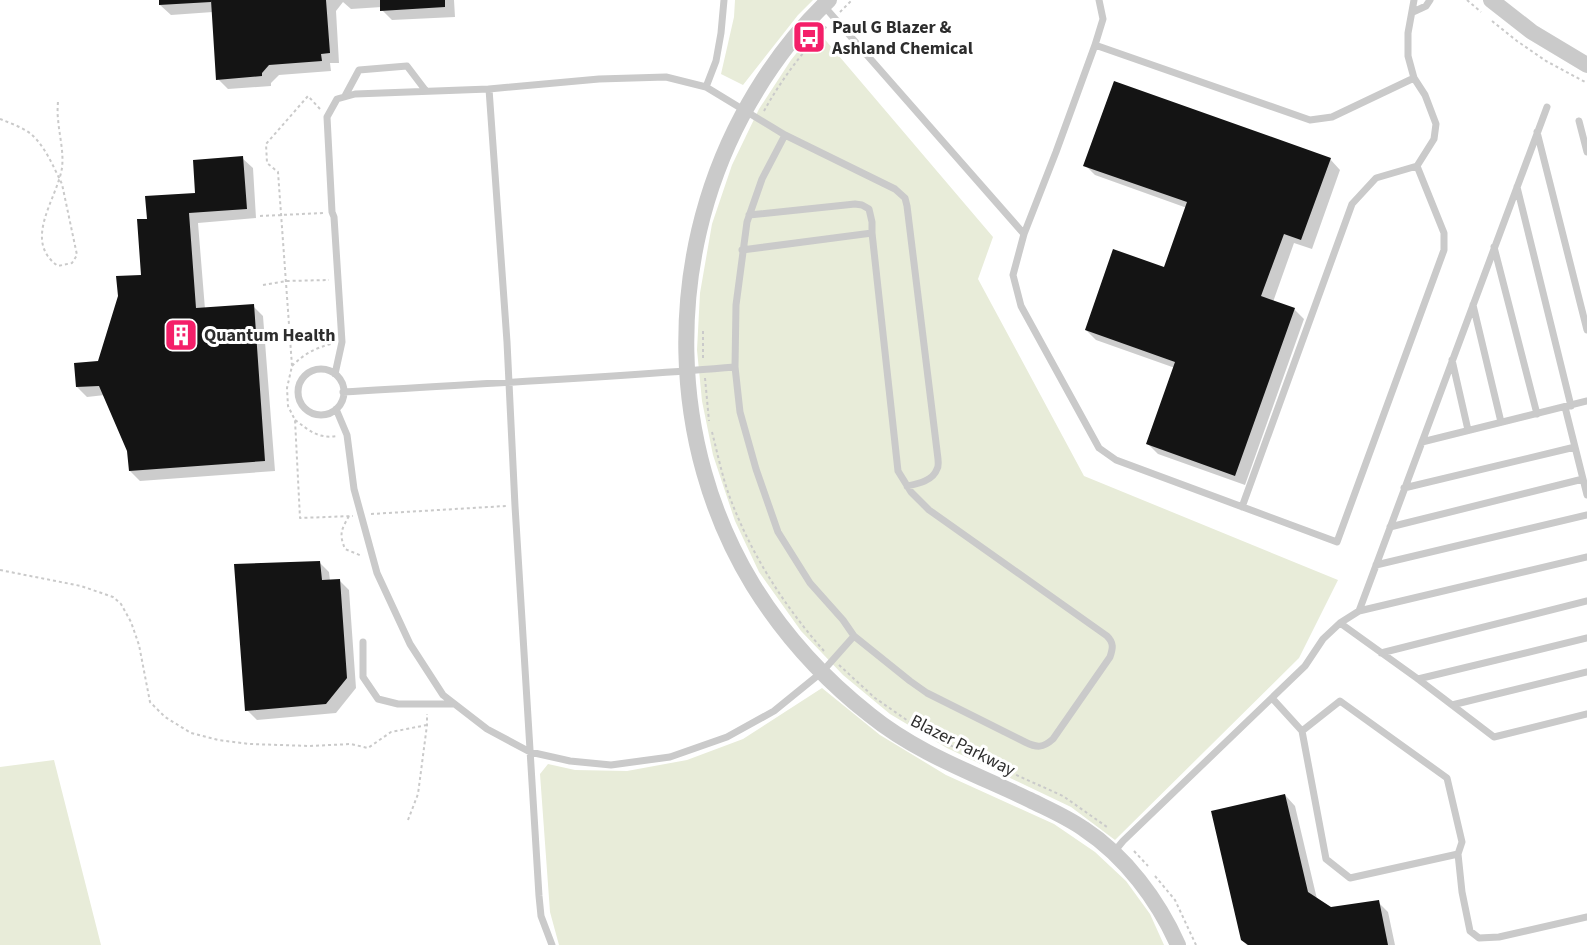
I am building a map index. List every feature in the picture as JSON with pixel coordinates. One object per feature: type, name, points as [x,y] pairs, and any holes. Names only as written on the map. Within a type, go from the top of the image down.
[{"type":"street","points":[[1491,0],[1532,32],[1587,65]]},
{"type":"street","name":"Blazer Parkway","points":[[829,8],[801,29],[757,88],[752,115],[730,138],[710,189],[699,229],[687,303],[687,371],[692,416],[700,458],[709,488],[728,536],[764,601],[790,637],[828,666],[873,718],[949,764],[1056,813],[1119,847],[1133,873],[1152,898],[1178,945]]},
{"type":"lane","points":[[706,87],[716,61],[724,0]]},
{"type":"lane","points":[[1099,0],[1102,19],[1095,45],[1024,234],[1012,275],[1022,306],[1099,448],[1116,460],[1337,543],[1444,250],[1444,233],[1417,166]]},
{"type":"lane","points":[[1242,507],[1352,204],[1376,178],[1417,166],[1434,139],[1436,124],[1425,95],[1414,78],[1408,56],[1408,33],[1414,0]]},
{"type":"lane","points":[[1413,12],[1426,6],[1430,0]]},
{"type":"lane","points":[[829,8],[1024,234]]},
{"type":"lane","points":[[1095,45],[1310,120],[1332,117],[1414,78]]},
{"type":"lane","points":[[345,96],[359,70],[407,66],[426,91]]},
{"type":"lane","points":[[335,374],[342,342],[327,117],[337,99],[355,93],[489,90],[599,79],[666,77],[706,87],[785,135],[895,189],[905,198],[938,459],[937,470],[932,477],[921,483],[907,486]]},
{"type":"lane","points":[[489,90],[507,342],[539,896],[541,916],[552,945]]},
{"type":"lane","points":[[1359,611],[1546,107]]},
{"type":"lane","points":[[1579,121],[1587,152]]},
{"type":"lane","points":[[1537,132],[1587,330]]},
{"type":"lane","points":[[749,215],[855,204],[869,209],[898,471],[907,486],[929,510],[1112,640],[1113,648],[1110,657],[1046,746],[1025,742],[927,693],[910,681],[854,636],[810,583],[778,532],[756,469],[740,412],[735,367],[736,305],[742,250],[749,215],[762,179],[785,135]]},
{"type":"lane","points":[[1516,188],[1587,495]]},
{"type":"lane","points":[[742,250],[872,233]]},
{"type":"lane","points":[[1494,247],[1537,414]]},
{"type":"lane","points":[[1473,304],[1501,422]]},
{"type":"lane","points":[[1452,360],[1468,430]]},
{"type":"lane","points":[[343,392],[735,367]]},
{"type":"lane","points":[[321,369],[335,374],[340,380],[343,392],[341,403],[323,414],[316,414],[304,407],[298,394],[301,380],[306,374],[321,369]]},
{"type":"lane","points":[[1422,442],[1587,402]]},
{"type":"lane","points":[[336,408],[346,435],[354,489],[377,573],[410,644],[443,695],[487,729],[530,752],[611,765],[670,757],[727,737],[774,711],[828,666],[854,636]]},
{"type":"lane","points":[[1404,488],[1575,447]]},
{"type":"lane","points":[[1390,527],[1583,479]]},
{"type":"lane","points":[[1376,565],[1587,515]]},
{"type":"lane","points":[[1119,847],[1305,666],[1323,639],[1340,623],[1359,611],[1587,557]]},
{"type":"lane","points":[[1381,653],[1587,601]]},
{"type":"lane","points":[[1340,623],[1494,737],[1587,714]]},
{"type":"lane","points":[[1418,679],[1587,638]]},
{"type":"lane","points":[[363,642],[363,677],[378,699],[398,704],[454,704]]},
{"type":"lane","points":[[1452,705],[1587,672]]},
{"type":"lane","points":[[1272,698],[1302,732],[1326,860],[1350,878],[1458,854]]},
{"type":"lane","points":[[1302,732],[1340,701],[1448,778],[1462,842],[1458,854],[1462,892],[1470,931],[1479,938],[1498,937],[1587,917]]},
{"type":"lane","points":[[1498,937],[1500,945]]},
{"type":"path","points":[[752,115],[811,43],[829,8],[852,0]]},
{"type":"path","points":[[327,117],[308,96],[266,144],[267,163],[278,172],[292,366],[287,388],[288,406],[295,420],[300,518],[515,506]]},
{"type":"path","points":[[0,119],[32,135],[43,150],[59,178],[62,184],[77,255],[72,263],[58,266],[51,260],[41,236],[44,221],[59,178],[62,169],[58,99]]},
{"type":"path","points":[[260,216],[332,212]]},
{"type":"path","points":[[263,285],[286,281],[338,280]]},
{"type":"path","points":[[703,322],[702,357],[709,423],[731,501],[751,546],[789,608],[823,650],[828,666],[928,735],[1063,796],[1101,821],[1119,847],[1139,855],[1174,900],[1196,945]]},
{"type":"path","points":[[292,366],[305,354],[320,347],[342,342]]},
{"type":"path","points":[[295,420],[312,433],[327,438],[346,435]]},
{"type":"path","points":[[349,516],[342,527],[341,537],[345,549],[363,557]]},
{"type":"path","points":[[0,570],[81,586],[113,597],[121,604],[131,622],[139,645],[150,702],[165,717],[190,733],[218,740],[250,744],[310,746],[351,744],[368,748],[391,732],[427,725]]},
{"type":"path","points":[[408,820],[418,794],[427,725],[426,704]]},
{"type":"green space","points":[[735,0],[813,0],[798,15],[743,85],[721,74],[734,17]]},
{"type":"green space","points":[[816,29],[993,237],[978,279],[1084,476],[1338,580],[1299,658],[1115,840],[1071,807],[947,748],[890,714],[843,675],[801,631],[759,572],[735,521],[713,455],[702,401],[697,350],[700,293],[712,224],[732,165],[759,109],[791,60]]},
{"type":"green space","points":[[822,688],[880,735],[946,775],[1054,824],[1095,852],[1126,881],[1150,914],[1164,945],[559,945],[550,912],[540,774],[548,764],[575,770],[627,771],[687,760],[743,739]]},
{"type":"green space","points":[[54,760],[101,945],[0,945],[0,767]]},
{"type":"building","points":[[159,0],[211,0],[211,2],[159,5]]},
{"type":"building","points":[[211,0],[326,0],[330,53],[321,54],[322,61],[269,65],[262,76],[216,80]]},
{"type":"building","points":[[380,0],[445,0],[445,7],[380,11]]},
{"type":"building","points":[[1114,81],[1331,158],[1301,240],[1284,234],[1261,296],[1295,308],[1235,476],[1146,444],[1175,362],[1085,330],[1113,249],[1164,267],[1187,202],[1083,166]]},
{"type":"building","name":"Quantum Health","points":[[243,156],[247,209],[189,213],[196,308],[254,304],[265,461],[129,471],[127,451],[99,386],[76,387],[74,363],[98,361],[118,296],[116,276],[141,275],[137,219],[147,219],[145,196],[195,193],[193,160]]},
{"type":"building","points":[[320,561],[322,580],[340,579],[347,678],[326,704],[245,711],[234,564]]},
{"type":"building","points":[[1285,794],[1308,892],[1331,907],[1379,900],[1388,945],[1248,945],[1241,940],[1211,811]]},
{"type":"place","name":"Paul G Blazer & Ashland Chemical","points":[[809,37]]},
{"type":"place","name":"Quantum Health","points":[[181,335]]}]
